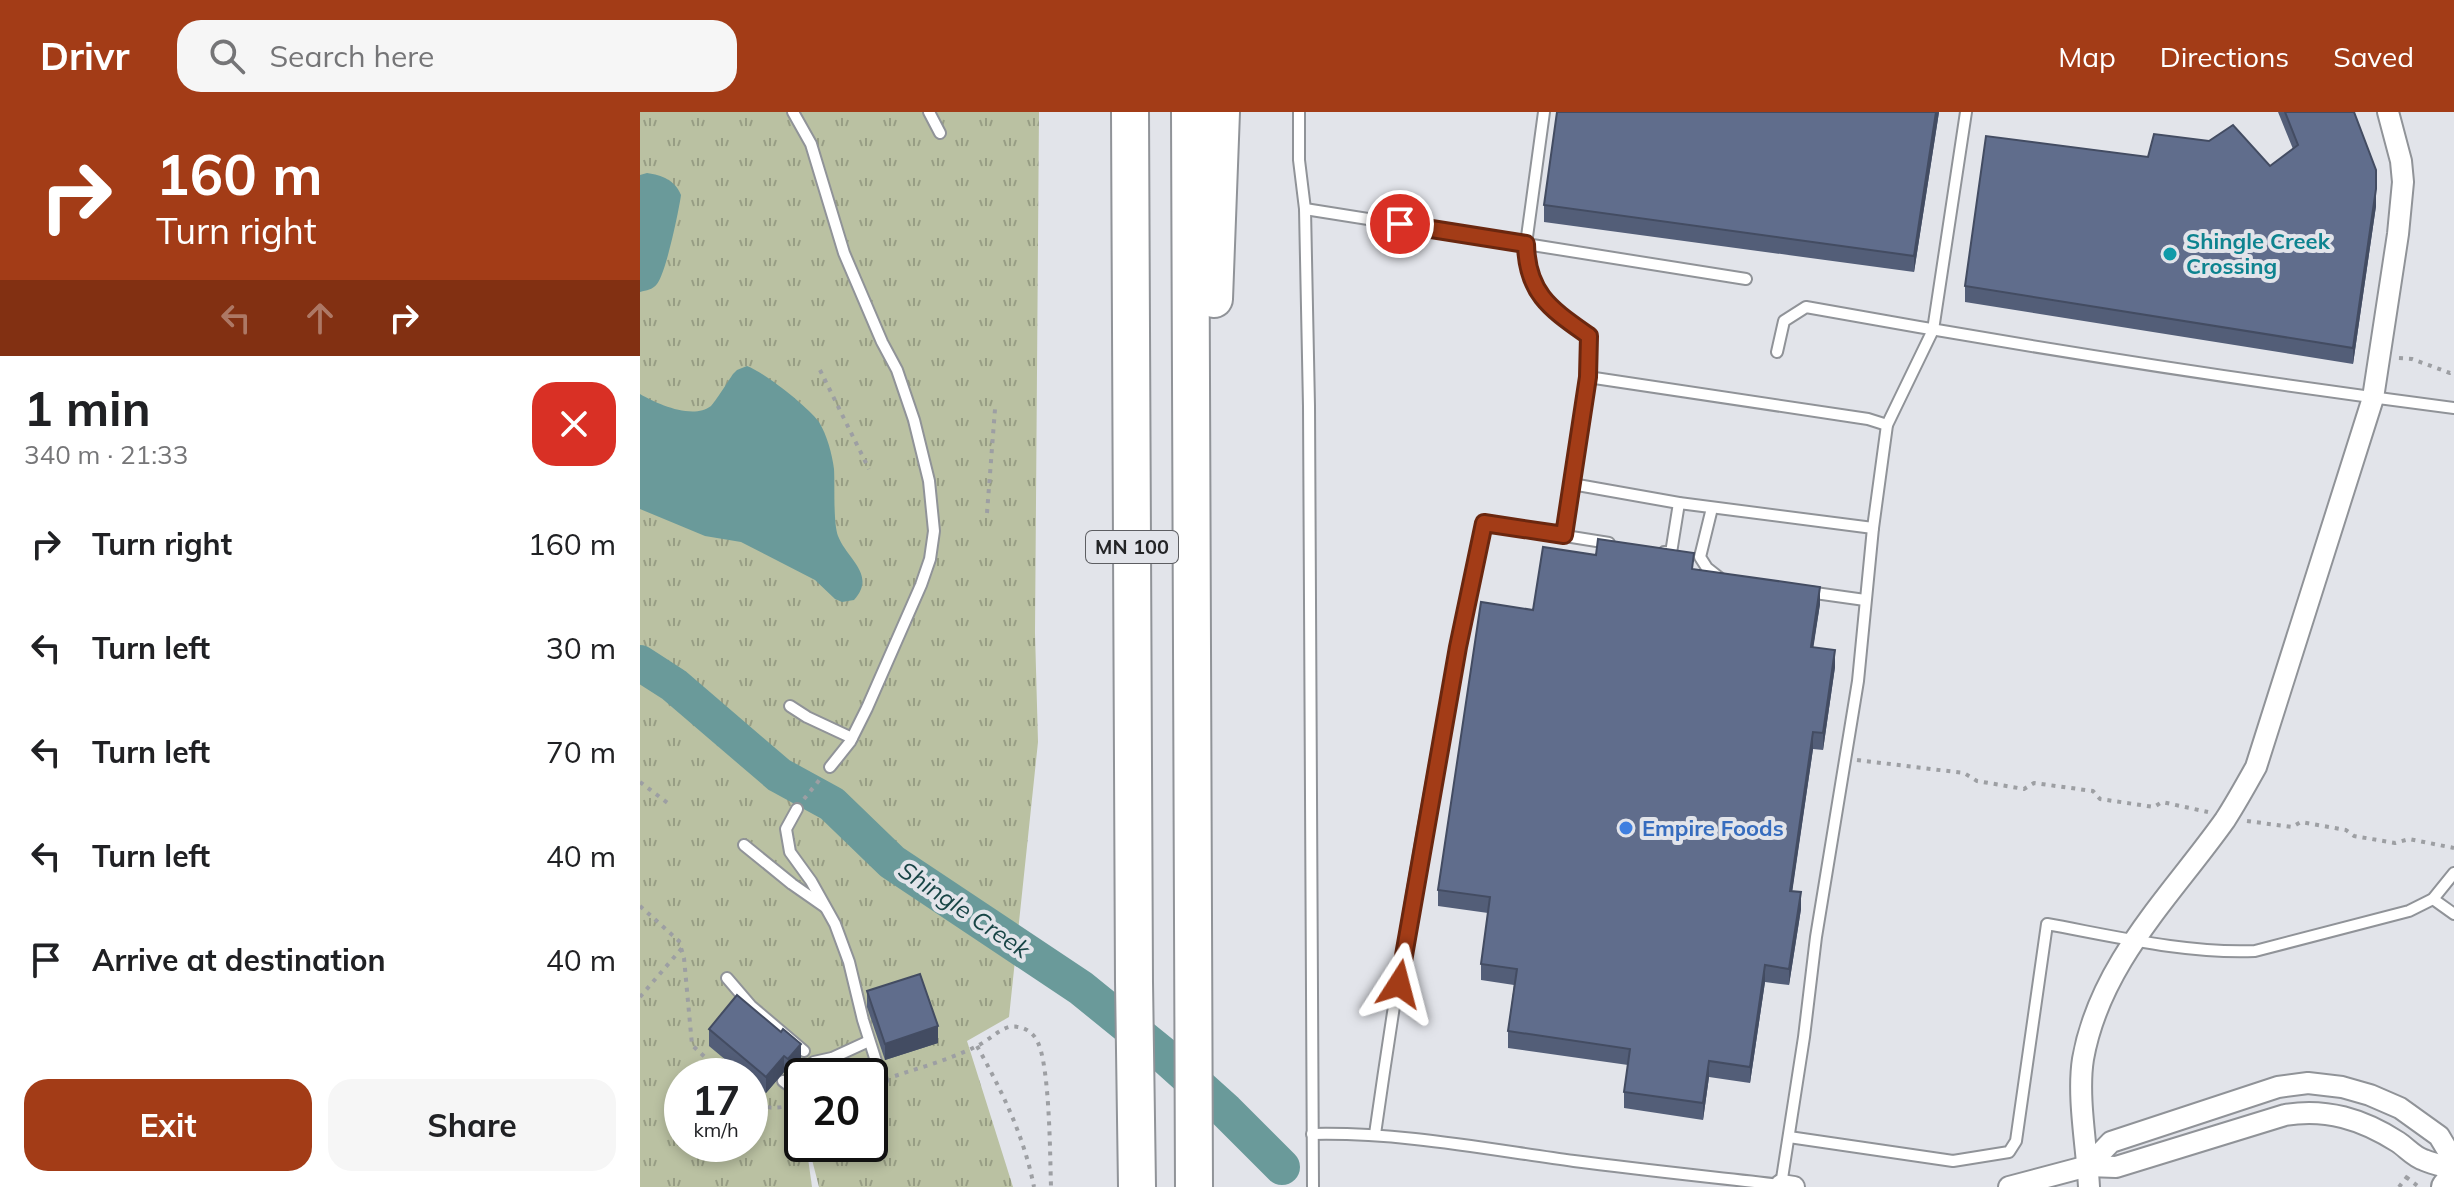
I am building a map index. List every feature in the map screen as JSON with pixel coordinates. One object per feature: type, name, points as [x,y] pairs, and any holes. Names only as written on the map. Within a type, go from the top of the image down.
[{"type":"highway","name":"MN 100","points":[[1130,112],[1137,1187]]},
{"type":"highway","name":"MN 100","points":[[1190,112],[1194,1187]]},
{"type":"highway","points":[[1191,680],[1210,390],[1221,112]]},
{"type":"main road","points":[[2446,1187],[2454,1177]]},
{"type":"street","points":[[2089,1187],[2083,1060],[2096,1015],[2116,968],[2134,939],[2225,819],[2256,767],[2373,398],[2403,182],[2401,161],[2388,112]]},
{"type":"street","points":[[2088,1166],[2111,1142],[2278,1087],[2308,1083],[2342,1087],[2400,1108],[2439,1136],[2454,1161]]},
{"type":"street","points":[[2009,1187],[2088,1166],[2116,1167],[2285,1115],[2305,1112],[2348,1117],[2398,1142],[2421,1159],[2454,1169]]},
{"type":"lane","points":[[793,112],[811,144],[844,253],[897,370],[914,420],[931,499],[934,531],[930,559],[867,708],[852,738],[830,767]]},
{"type":"lane","points":[[929,112],[940,133]]},
{"type":"lane","points":[[1299,112],[1299,160],[1305,209],[1309,406],[1313,1187]]},
{"type":"lane","points":[[1544,112],[1526,244],[1526,266],[1536,290],[1548,306],[1589,336],[1588,377],[1564,535]]},
{"type":"lane","points":[[1312,1134],[1375,1134],[1427,1139],[1574,1161],[1786,1186],[1789,1137],[1816,937],[1858,681],[1887,425],[1933,330],[1966,112]]},
{"type":"lane","points":[[1305,209],[1746,279]]},
{"type":"lane","points":[[1777,352],[1784,321],[1806,307],[1933,330],[2454,408]]},
{"type":"lane","points":[[1588,377],[1868,419],[1887,425]]},
{"type":"lane","points":[[1572,484],[1712,508],[1873,528]]},
{"type":"lane","points":[[1656,551],[1671,553],[1679,503]]},
{"type":"lane","points":[[1712,508],[1700,557],[1707,568],[1722,579],[1737,582]]},
{"type":"lane","points":[[1375,1134],[1425,828],[1463,616],[1484,523],[1625,546]]},
{"type":"lane","points":[[1800,591],[1865,600]]},
{"type":"lane","points":[[790,706],[852,738]]},
{"type":"lane","points":[[797,809],[786,829],[790,852],[826,908],[846,953],[875,1058]]},
{"type":"lane","points":[[744,845],[826,908]]},
{"type":"lane","points":[[1789,1137],[1953,1161],[2009,1152],[2016,1141],[2047,924],[2230,952],[2255,951],[2409,911],[2433,899],[2454,873]]},
{"type":"lane","points":[[2433,899],[2454,914]]},
{"type":"lane","points":[[727,978],[751,1006],[804,1051]]},
{"type":"lane","points":[[832,1058],[869,1041]]},
{"type":"path","points":[[2381,354],[2412,359],[2440,371],[2454,372]]},
{"type":"path","points":[[820,370],[869,469]]},
{"type":"path","points":[[987,513],[995,409]]},
{"type":"path","points":[[1845,758],[1964,773],[1977,781],[2024,789],[2034,783],[2093,791],[2100,799],[2154,807],[2162,802],[2204,810],[2225,819],[2292,827],[2301,822],[2395,843],[2409,839],[2454,848]]},
{"type":"path","points":[[797,809],[830,767]]},
{"type":"path","points":[[640,782],[669,804]]},
{"type":"path","points":[[640,906],[675,936],[682,948],[692,1045],[704,1058]]},
{"type":"path","points":[[640,997],[682,948]]},
{"type":"path","points":[[888,1078],[977,1046],[1010,1027],[1024,1028],[1036,1037],[1042,1053],[1051,1187]]},
{"type":"path","points":[[977,1046],[1021,1137],[1034,1187]]},
{"type":"path","points":[[2399,1187],[2406,1177],[2419,1187]]},
{"type":"green space","points":[[640,112],[1039,112],[1035,633],[1038,742],[1009,1017],[967,1041],[1013,1187],[819,1187],[813,1162],[888,1162],[888,1058],[784,1058],[784,1162],[809,1162],[812,1187],[640,1187]]},
{"type":"water","points":[[647,173],[667,179],[681,195],[661,278],[653,288],[640,292],[640,175]]},
{"type":"water","points":[[747,366],[796,399],[819,422],[834,469],[836,530],[861,575],[860,591],[854,600],[842,602],[835,599],[815,580],[741,542],[705,536],[640,509],[640,394],[675,409],[703,410],[713,404],[737,370]]},
{"type":"building","points":[[1557,112],[1936,112],[1914,256],[1544,205]]},
{"type":"building","name":"Shingle Creek Crossing","points":[[2285,112],[2354,112],[2376,170],[2376,189],[2353,348],[1965,286],[1986,136],[2148,157],[2154,134],[2209,141],[2233,125],[2270,166],[2298,145]]},
{"type":"building","name":"Empire Foods","points":[[1598,539],[1694,553],[1692,569],[1820,587],[1811,647],[1835,650],[1823,733],[1813,732],[1790,891],[1801,892],[1789,969],[1765,965],[1750,1067],[1709,1061],[1703,1103],[1624,1092],[1630,1049],[1508,1031],[1517,969],[1481,964],[1490,897],[1438,890],[1481,602],[1533,610],[1543,547],[1596,555]]},
{"type":"building","points":[[920,974],[938,1026],[885,1044],[867,991]]},
{"type":"building","points":[[737,995],[781,1032],[783,1029],[801,1044],[789,1058],[784,1056],[768,1075],[768,1058],[743,1058],[709,1029]]},
{"type":"waterway","name":"Shingle Creek","points":[[640,663],[674,685],[779,775],[832,804],[892,862],[1081,988],[1166,1057],[1282,1167]]},
{"type":"place","name":"Shingle Creek Crossing","points":[[2170,254]]},
{"type":"place","name":"Empire Foods","points":[[1626,828]]},
{"type":"route","points":[[1399,984],[1463,616],[1484,523],[1564,535],[1588,377],[1589,336],[1548,306],[1536,290],[1526,266],[1526,244],[1400,224]]}]
